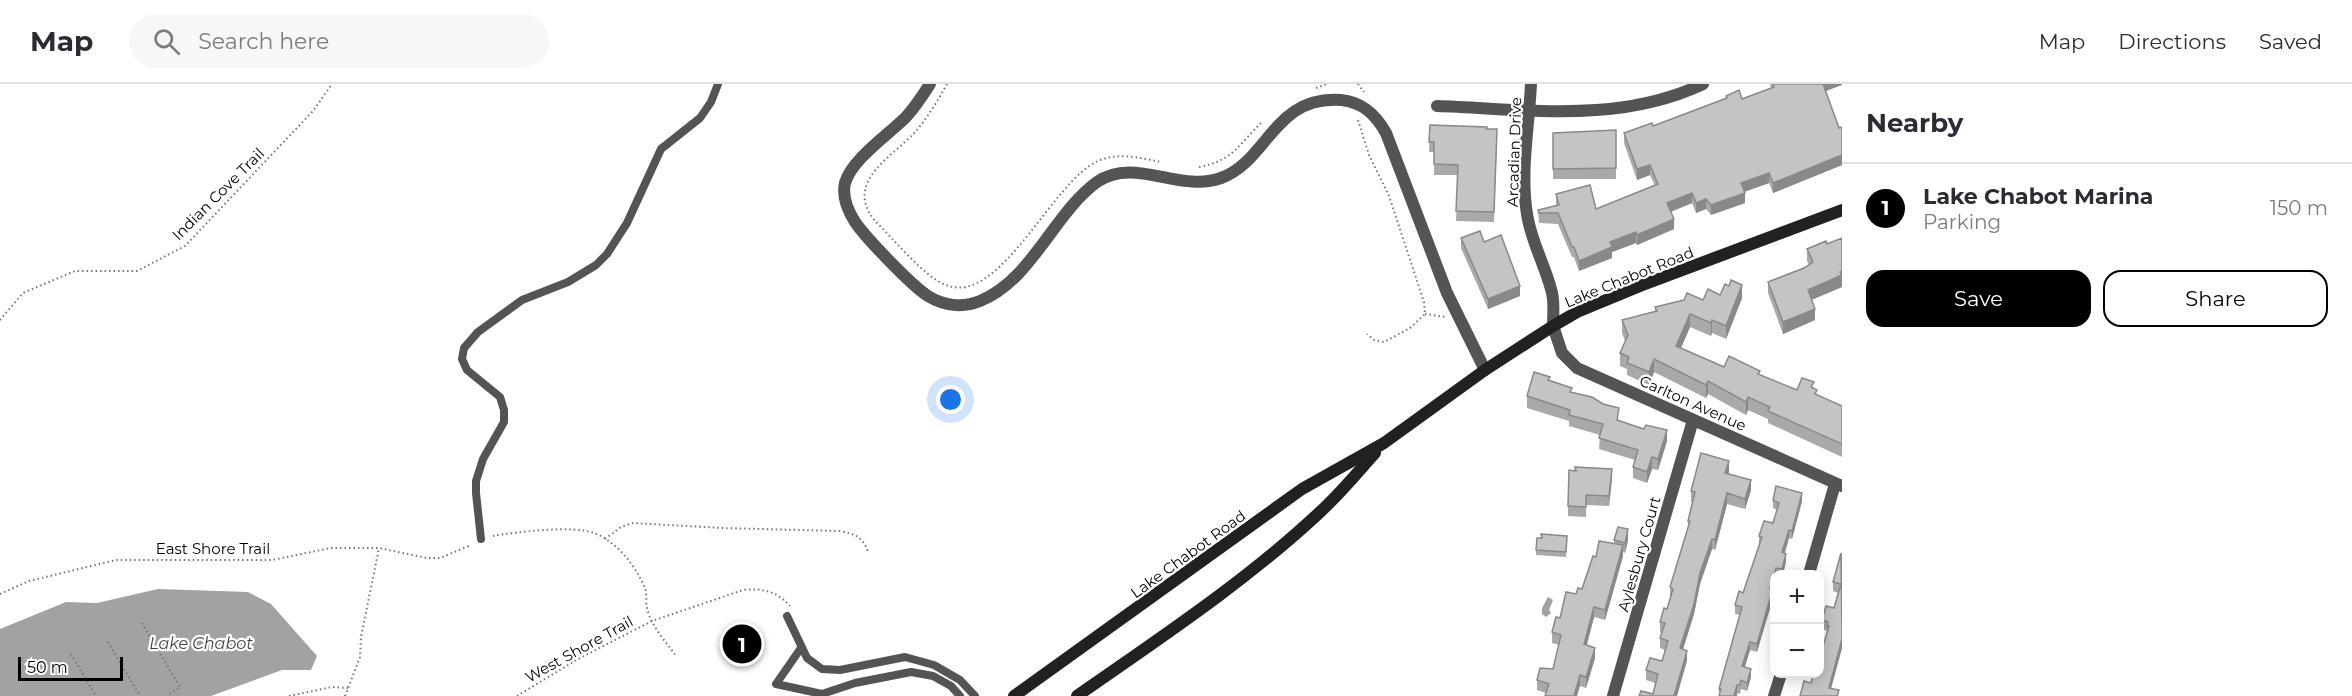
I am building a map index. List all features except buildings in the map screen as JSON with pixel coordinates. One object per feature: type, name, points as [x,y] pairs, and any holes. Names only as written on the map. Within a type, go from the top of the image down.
[{"type":"main road","name":"Lake Chabot Road","points":[[1014,696],[1302,489],[1384,443],[1485,370],[1553,326],[1577,312],[1640,286],[1842,210]]},
{"type":"main road","name":"Lake Chabot Road","points":[[1077,696],[1254,568],[1320,513],[1384,443]]},
{"type":"street","points":[[930,84],[907,116],[850,172],[844,185],[844,198],[856,223],[928,296],[951,305],[964,305],[982,300],[994,293],[1018,273],[1077,200],[1099,180],[1111,175],[1130,172],[1184,182],[1208,182],[1220,179],[1231,174],[1244,163],[1276,126],[1298,109],[1327,100],[1350,101],[1370,111],[1382,127],[1447,292],[1485,370]]},
{"type":"street","name":"Arcadian Drive","points":[[1531,84],[1525,171],[1526,212],[1536,251],[1551,288],[1553,326]]},
{"type":"street","points":[[1437,106],[1583,111],[1625,108],[1666,99],[1703,84]]},
{"type":"street","name":"Carlton Avenue","points":[[1553,326],[1562,353],[1572,365],[1839,485]]},
{"type":"street","name":"Aylesbury Court","points":[[1613,696],[1693,420]]},
{"type":"street","points":[[1810,570],[1839,485]]},
{"type":"street","points":[[1774,696],[1780,678]]},
{"type":"lane","points":[[481,539],[476,494],[477,481],[483,459],[504,422],[504,410],[500,398],[466,370],[462,359],[464,348],[472,338],[522,300],[579,276],[602,259],[627,223],[661,148],[700,118],[711,102],[718,84]]},
{"type":"lane","points":[[791,614],[801,648],[807,658],[822,669],[840,670],[905,657],[934,665],[960,681],[975,696]]},
{"type":"lane","points":[[801,648],[776,684],[822,694],[855,682],[911,672],[933,676],[951,686],[960,696]]},
{"type":"lane","points":[[840,670],[842,687]]},
{"type":"path","name":"Indian Cove Trail","points":[[0,320],[23,293],[75,271],[137,271],[185,246],[313,111],[332,84]]},
{"type":"path","points":[[947,84],[918,128],[869,177],[865,190],[866,205],[875,221],[926,272],[953,288],[970,286],[1000,267],[1074,178],[1098,160],[1124,156],[1164,163]]},
{"type":"path","points":[[1311,90],[1327,84]]},
{"type":"path","points":[[1358,84],[1365,97]]},
{"type":"path","points":[[1358,112],[1360,130],[1389,196],[1424,302],[1425,314],[1410,328],[1384,342],[1374,340],[1367,334]]},
{"type":"path","points":[[1196,168],[1221,162],[1231,156],[1266,118]]},
{"type":"path","points":[[605,539],[621,527],[633,523],[840,531],[857,535],[864,541],[868,552]]},
{"type":"path","name":"East Shore Trail","points":[[0,594],[29,581],[116,560],[272,560],[331,548],[379,548],[427,558],[440,558],[481,539],[538,531],[580,530],[596,533],[605,539],[624,556],[639,575],[646,589],[647,608],[652,621],[676,656]]},
{"type":"path","points":[[345,696],[360,657],[361,637],[379,548]]},
{"type":"path","name":"West Shore Trail","points":[[517,696],[569,664],[652,621],[743,590],[755,588],[780,596],[791,614]]},
{"type":"path","points":[[142,623],[180,687],[167,696]]},
{"type":"path","points":[[108,642],[140,696]]},
{"type":"path","points":[[71,654],[96,696]]},
{"type":"path","points":[[289,696],[332,687],[348,688]]},
{"type":"water","name":"Lake Chabot","points":[[158,589],[248,592],[271,604],[317,656],[311,670],[282,670],[211,696],[0,696],[0,629],[66,602],[97,603]]},
{"type":"water","points":[[1548,597],[1553,600],[1549,610],[1551,613],[1546,617],[1542,614],[1542,608]]},
{"type":"place","name":"Lake Chabot Marina","points":[[742,644]]}]
